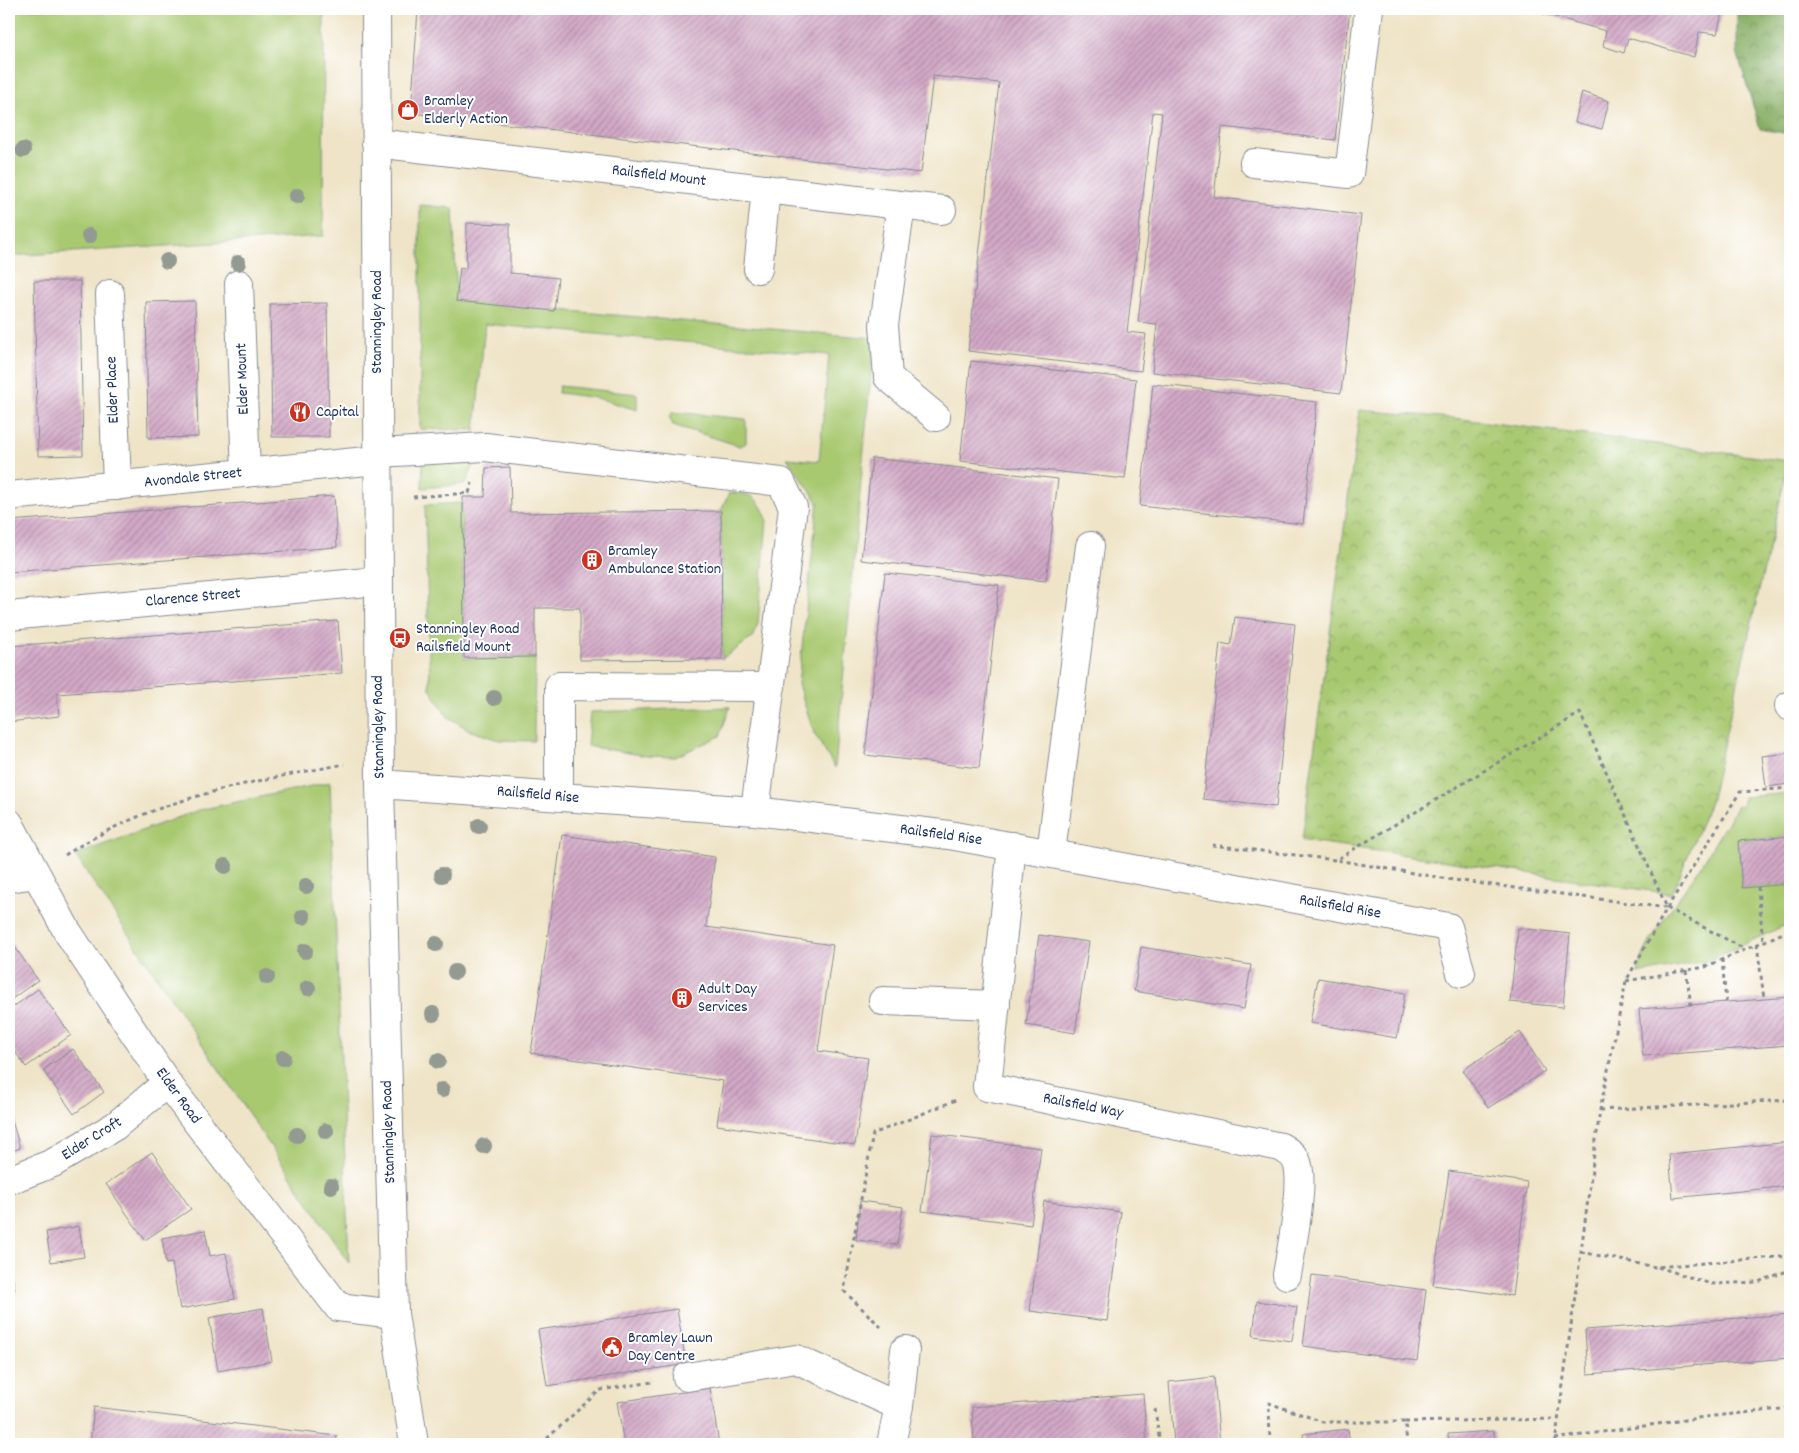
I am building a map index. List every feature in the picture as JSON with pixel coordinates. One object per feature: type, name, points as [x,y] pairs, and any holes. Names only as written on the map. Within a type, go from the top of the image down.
[{"type":"street","name":"Stanningley Road","points":[[376,9],[380,784],[394,1314],[414,1444]]},
{"type":"street","points":[[1254,163],[1349,174],[1369,9]]},
{"type":"street","name":"Railsfield Mount","points":[[376,143],[942,210]]},
{"type":"street","points":[[758,269],[766,189]]},
{"type":"street","points":[[900,205],[884,325],[888,377],[936,417]]},
{"type":"street","name":"Elder Mount","points":[[239,284],[246,473]]},
{"type":"street","name":"Elder Place","points":[[110,294],[117,486]]},
{"type":"street","name":"Avondale Street","points":[[9,496],[246,473],[377,456],[485,447],[781,482],[794,507],[771,687]]},
{"type":"street","points":[[1051,853],[1090,546]]},
{"type":"street","name":"Clarence Street","points":[[9,616],[378,581]]},
{"type":"street","points":[[559,797],[559,686],[771,687],[755,811]]},
{"type":"street","name":"Railsfield Rise","points":[[380,784],[755,811],[949,835],[1012,846],[1448,927],[1461,973]]},
{"type":"street","name":"Elder Road","points":[[9,823],[67,931],[167,1083],[338,1307],[394,1314]]},
{"type":"street","points":[[987,1087],[1012,846]]},
{"type":"street","points":[[9,878],[36,874]]},
{"type":"street","points":[[883,1001],[996,1005]]},
{"type":"street","name":"Elder Croft","points":[[9,1180],[53,1163],[115,1126],[167,1083]]},
{"type":"street","name":"Railsfield Way","points":[[987,1087],[1281,1147],[1292,1154],[1298,1166],[1300,1182],[1287,1275]]},
{"type":"street","points":[[890,1444],[898,1406],[905,1350]]},
{"type":"street","points":[[686,1377],[796,1359],[898,1406]]},
{"type":"path","points":[[1336,860],[1580,713],[1666,908]]},
{"type":"path","points":[[36,874],[94,836],[176,802],[236,784],[318,769]]},
{"type":"path","points":[[1555,1444],[1600,1110],[1626,981],[1666,908],[1740,792],[1790,788]]},
{"type":"path","points":[[1210,845],[1336,860],[1454,880],[1666,908],[1745,949]]},
{"type":"path","points":[[1758,887],[1763,942]]},
{"type":"path","points":[[1626,981],[1705,967],[1790,930]]},
{"type":"path","points":[[1757,944],[1764,999]]},
{"type":"path","points":[[1722,959],[1726,1002]]},
{"type":"path","points":[[1686,970],[1691,1005]]},
{"type":"path","points":[[905,1350],[844,1291],[873,1134],[987,1087]]},
{"type":"path","points":[[1600,1110],[1790,1100]]},
{"type":"path","points":[[1580,1252],[1656,1267],[1711,1284],[1758,1282],[1790,1270]]},
{"type":"path","points":[[1656,1267],[1790,1256]]},
{"type":"path","points":[[541,1444],[600,1390],[686,1377]]},
{"type":"path","points":[[1270,1444],[1269,1403],[1323,1422],[1557,1419]]},
{"type":"path","points":[[1555,1439],[1705,1417],[1790,1408]]},
{"type":"path","points":[[1155,1409],[1160,1444]]},
{"type":"path","points":[[1405,1422],[1407,1444]]},
{"type":"green space","points":[[9,9],[324,9],[323,236],[9,256]]},
{"type":"green space","points":[[1737,9],[1790,9],[1790,134],[1760,129],[1737,52]]},
{"type":"green space","points":[[420,205],[453,208],[457,301],[874,338],[835,768],[814,733],[798,684],[818,502],[787,458],[819,461],[829,355],[485,324],[475,430],[420,429]]},
{"type":"green space","points":[[559,386],[637,394],[637,410],[597,398],[558,393]]},
{"type":"green space","points":[[1360,410],[1462,419],[1789,461],[1710,802],[1672,894],[1302,840]]},
{"type":"green space","points":[[673,412],[746,419],[746,443],[740,446],[673,425],[669,416]]},
{"type":"green space","points":[[476,457],[466,484],[422,488],[423,458]]},
{"type":"green space","points":[[729,493],[749,495],[754,498],[761,506],[767,519],[758,624],[752,638],[722,659],[721,511]]},
{"type":"green space","points":[[462,503],[464,658],[535,657],[534,741],[499,740],[471,731],[448,717],[430,689],[425,505]]},
{"type":"green space","points":[[730,707],[720,736],[675,757],[647,756],[587,746],[590,712]]},
{"type":"green space","points":[[330,782],[349,1263],[75,855],[199,810]]},
{"type":"green space","points":[[1790,793],[1790,836],[1738,841],[1742,888],[1790,884],[1790,923],[1710,960],[1638,974],[1640,963],[1654,935],[1701,866],[1737,806],[1742,805],[1744,797]]},
{"type":"building","points":[[418,9],[1350,9],[1335,140],[1222,127],[1214,197],[1361,215],[1341,393],[1152,372],[1157,324],[1138,322],[1162,113],[1153,112],[1127,332],[1146,334],[1141,371],[968,351],[999,83],[933,76],[921,173],[411,113]]},
{"type":"building","points":[[1545,9],[1707,9],[1706,11],[1722,14],[1717,34],[1699,32],[1694,57],[1628,38],[1624,53],[1603,46],[1606,31],[1544,14]]},
{"type":"building","points":[[1582,92],[1609,101],[1602,129],[1575,122]]},
{"type":"building","points":[[467,223],[510,224],[510,273],[558,278],[554,311],[456,301],[460,268],[466,269]]},
{"type":"building","points":[[34,281],[80,281],[83,455],[38,456]]},
{"type":"building","points":[[195,301],[198,437],[148,438],[146,302]]},
{"type":"building","points":[[327,303],[329,437],[272,437],[270,304]]},
{"type":"building","points":[[971,361],[1136,379],[1125,479],[960,461]]},
{"type":"building","points":[[1153,384],[1317,402],[1303,524],[1140,506]]},
{"type":"building","points":[[872,458],[1058,479],[1046,581],[861,560]]},
{"type":"building","name":"Bramley Ambulance Station","points":[[510,467],[511,513],[721,511],[722,659],[580,660],[580,608],[535,608],[535,657],[464,658],[463,497],[485,497],[486,468]]},
{"type":"building","points":[[334,496],[337,547],[9,572],[9,521]]},
{"type":"building","points":[[885,573],[999,585],[979,768],[865,755]]},
{"type":"building","points":[[1790,577],[1790,594],[1784,591]]},
{"type":"building","points":[[1235,617],[1295,624],[1276,807],[1203,799],[1220,643],[1231,645]]},
{"type":"building","points":[[338,621],[342,673],[57,694],[59,716],[9,722],[9,646]]},
{"type":"building","points":[[1790,753],[1790,784],[1766,787],[1762,756]]},
{"type":"building","name":"Adult Day Services","points":[[562,835],[715,857],[706,927],[833,945],[818,1051],[868,1058],[855,1145],[717,1125],[723,1081],[531,1053]]},
{"type":"building","points":[[1790,836],[1790,884],[1742,888],[1738,841]]},
{"type":"building","points":[[1518,928],[1570,934],[1563,1007],[1510,1002]]},
{"type":"building","points":[[1039,935],[1089,942],[1075,1033],[1026,1025]]},
{"type":"building","points":[[9,939],[38,980],[9,1001]]},
{"type":"building","points":[[1141,947],[1251,965],[1244,1009],[1134,991]]},
{"type":"building","points":[[1318,978],[1405,993],[1397,1038],[1310,1023]]},
{"type":"building","points":[[38,989],[71,1035],[26,1067],[9,1043],[9,1010]]},
{"type":"building","points":[[1790,997],[1790,1045],[1643,1056],[1639,1009]]},
{"type":"building","points":[[1520,1032],[1545,1071],[1488,1108],[1463,1070]]},
{"type":"building","points":[[73,1049],[104,1092],[74,1114],[43,1070]]},
{"type":"building","points":[[9,1117],[11,1117],[20,1148],[9,1152]]},
{"type":"building","points":[[932,1134],[1041,1148],[1031,1225],[922,1211]]},
{"type":"building","points":[[1790,1142],[1790,1186],[1673,1198],[1669,1154]]},
{"type":"building","points":[[152,1152],[191,1209],[145,1240],[106,1184]]},
{"type":"building","points":[[1449,1171],[1527,1182],[1512,1296],[1433,1285]]},
{"type":"building","points":[[860,1201],[903,1207],[897,1245],[856,1240]]},
{"type":"building","points":[[1044,1201],[1121,1212],[1107,1321],[1030,1311]]},
{"type":"building","points":[[79,1226],[84,1257],[51,1262],[46,1232]]},
{"type":"building","points":[[205,1230],[210,1256],[226,1253],[235,1299],[180,1309],[172,1263],[166,1264],[162,1238]]},
{"type":"building","points":[[9,1261],[15,1290],[9,1291]]},
{"type":"building","points":[[1312,1275],[1426,1290],[1417,1361],[1303,1346]]},
{"type":"building","points":[[1257,1301],[1297,1307],[1292,1341],[1253,1336]]},
{"type":"building","points":[[263,1308],[272,1361],[218,1371],[209,1318]]},
{"type":"building","name":"Bramley Lawn Day Centre","points":[[677,1309],[686,1364],[547,1386],[538,1330]]},
{"type":"building","points":[[1790,1314],[1790,1358],[1588,1374],[1585,1330]]},
{"type":"building","points":[[1214,1377],[1220,1444],[1174,1444],[1169,1382]]},
{"type":"building","points":[[710,1388],[719,1444],[624,1444],[617,1402]]},
{"type":"building","points":[[1143,1394],[1147,1444],[974,1444],[972,1407]]},
{"type":"building","points":[[94,1407],[337,1436],[336,1444],[90,1444]]},
{"type":"building","points":[[1348,1429],[1350,1444],[1304,1444],[1303,1434]]},
{"type":"building","points":[[1494,1431],[1495,1444],[1449,1444],[1448,1434]]},
{"type":"place","name":"Bramley Elderly Action","points":[[408,110]]},
{"type":"place","name":"Capital","points":[[300,412]]},
{"type":"place","name":"Bramley Ambulance Station","points":[[592,560]]},
{"type":"place","name":"Stanningley Road Railsfield Mount","points":[[400,638]]},
{"type":"place","name":"Adult Day Services","points":[[682,998]]},
{"type":"place","name":"Bramley Lawn Day Centre","points":[[612,1347]]}]
